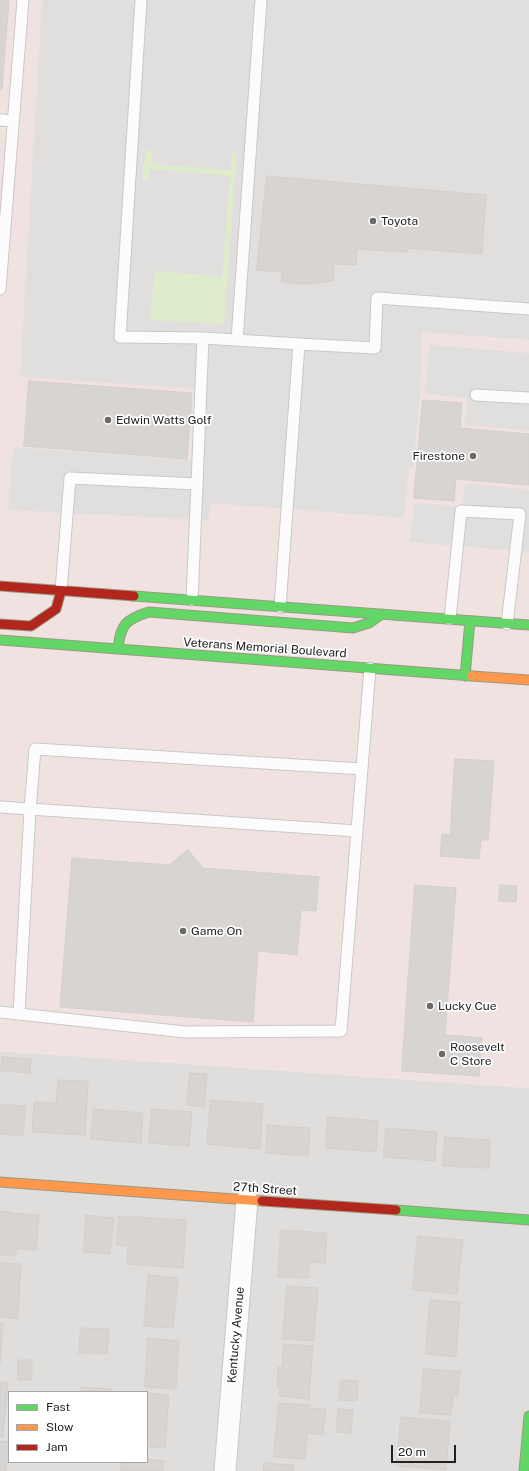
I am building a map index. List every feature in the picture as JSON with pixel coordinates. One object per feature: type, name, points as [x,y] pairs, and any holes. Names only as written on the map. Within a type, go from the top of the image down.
[{"type":"main road","points":[[0,586],[470,621],[520,622]]},
{"type":"main road","points":[[0,624],[31,626],[56,610],[61,591]]},
{"type":"main road","points":[[118,649],[119,634],[124,625],[133,616],[149,612],[353,628],[369,623],[382,614]]},
{"type":"main road","points":[[465,676],[470,621]]},
{"type":"main road","name":"Veterans Memorial Boulevard","points":[[0,640],[529,680]]},
{"type":"main road","name":"27th Street","points":[[0,1182],[529,1220]]},
{"type":"main road","points":[[524,1471],[529,1416]]},
{"type":"street","name":"Kentucky Avenue","points":[[225,1471],[247,1200]]},
{"type":"lane","points":[[0,289],[23,0]]},
{"type":"lane","points":[[141,0],[120,337],[203,338],[375,348],[377,298],[529,309]]},
{"type":"lane","points":[[236,340],[261,0]]},
{"type":"lane","points":[[0,120],[14,121]]},
{"type":"lane","points":[[192,600],[203,338]]},
{"type":"lane","points":[[280,607],[299,344]]},
{"type":"lane","points":[[476,394],[529,398]]},
{"type":"lane","points":[[61,591],[70,478],[197,484]]},
{"type":"lane","points":[[450,619],[461,511],[524,514],[520,622]]},
{"type":"lane","points":[[0,1012],[185,1032],[341,1031],[370,668]]},
{"type":"lane","points":[[19,1014],[30,810],[35,749],[362,769]]},
{"type":"lane","points":[[0,807],[357,831]]},
{"type":"shaded area","points":[[0,0],[529,0],[529,1088],[0,1051]]},
{"type":"shaded area","points":[[42,0],[529,0],[529,340],[422,332],[420,396],[413,468],[409,468],[404,518],[211,503],[208,520],[8,510],[13,447],[191,460],[196,389],[20,377]],"holes":[[[146,150],[152,150],[151,164],[230,170],[232,153],[237,153],[224,324],[150,320],[155,271],[222,277],[230,176],[150,169],[148,181],[142,180]],[[267,176],[486,195],[482,254],[407,248],[407,252],[357,249],[356,265],[334,264],[333,281],[308,284],[281,281],[282,272],[257,270]]]},
{"type":"shaded area","points":[[429,345],[529,353],[529,431],[465,425],[467,398],[425,394]]},
{"type":"shaded area","points":[[465,483],[529,490],[529,552],[410,542],[414,503],[462,506]]},
{"type":"shaded area","points":[[0,1051],[529,1088],[529,1471],[0,1471]]},
{"type":"green space","points":[[145,150],[152,150],[151,163],[230,170],[232,153],[237,153],[224,324],[150,320],[155,271],[150,169],[148,181],[142,180]]},
{"type":"building","points":[[0,0],[9,0],[2,89],[0,89]]},
{"type":"building","name":"Toyota","points":[[267,176],[486,195],[482,254],[407,248],[407,252],[357,249],[356,265],[334,264],[333,281],[308,284],[281,281],[282,272],[257,270]]},
{"type":"building","name":"Edwin Watts Golf","points":[[29,381],[192,393],[187,459],[24,446]]},
{"type":"building","name":"Firestone","points":[[423,400],[462,403],[460,428],[529,434],[529,485],[456,479],[454,501],[414,498]]},
{"type":"building","points":[[455,759],[494,761],[488,840],[481,840],[479,859],[440,856],[442,834],[450,835]]},
{"type":"building","name":"Game On","points":[[188,850],[203,868],[319,877],[316,911],[301,910],[297,955],[258,951],[253,1022],[60,1007],[72,858],[169,865]]},
{"type":"building","points":[[415,885],[456,888],[445,1035],[482,1038],[479,1076],[402,1071]]},
{"type":"building","points":[[500,885],[517,886],[516,902],[499,901]]},
{"type":"building","points":[[2,1057],[31,1059],[30,1073],[1,1071]]},
{"type":"building","points":[[190,1073],[207,1074],[204,1107],[187,1105]]},
{"type":"building","points":[[58,1080],[88,1081],[85,1135],[32,1132],[34,1102],[56,1103]]},
{"type":"building","points":[[211,1100],[263,1104],[260,1149],[207,1144]]},
{"type":"building","points":[[0,1104],[26,1106],[23,1136],[0,1134]]},
{"type":"building","points":[[94,1109],[143,1113],[141,1143],[91,1139]]},
{"type":"building","points":[[152,1109],[192,1112],[189,1146],[149,1143]]},
{"type":"building","points":[[328,1117],[378,1121],[376,1152],[326,1148]]},
{"type":"building","points":[[268,1125],[310,1128],[308,1156],[266,1153]]},
{"type":"building","points":[[386,1128],[437,1132],[435,1161],[384,1157]]},
{"type":"building","points":[[445,1137],[490,1140],[489,1168],[443,1166]]},
{"type":"building","points":[[0,1211],[39,1215],[36,1250],[16,1249],[16,1256],[0,1255]]},
{"type":"building","points":[[86,1215],[114,1218],[110,1254],[84,1252]]},
{"type":"building","points":[[119,1216],[186,1220],[183,1268],[127,1264],[128,1246],[117,1245]]},
{"type":"building","points":[[281,1230],[327,1233],[325,1263],[309,1262],[308,1278],[278,1277]]},
{"type":"building","points":[[418,1236],[463,1240],[457,1294],[413,1290]]},
{"type":"building","points":[[0,1263],[21,1264],[18,1319],[0,1317]]},
{"type":"building","points":[[149,1275],[178,1278],[173,1328],[144,1326]]},
{"type":"building","points":[[287,1286],[318,1288],[314,1341],[283,1339]]},
{"type":"building","points":[[430,1300],[460,1302],[456,1357],[426,1354]]},
{"type":"building","points":[[0,1323],[3,1323],[0,1364]]},
{"type":"building","points":[[81,1328],[109,1329],[107,1354],[79,1353]]},
{"type":"building","points":[[148,1338],[179,1341],[176,1389],[145,1387]]},
{"type":"building","points":[[284,1344],[313,1346],[309,1399],[279,1396],[280,1386],[277,1386],[278,1367],[282,1367]]},
{"type":"building","points":[[18,1360],[32,1360],[32,1380],[18,1380]]},
{"type":"building","points":[[424,1369],[460,1371],[458,1396],[453,1396],[451,1415],[420,1413]]},
{"type":"building","points":[[341,1380],[358,1381],[357,1401],[339,1400]]},
{"type":"building","points":[[0,1382],[8,1382],[3,1437],[0,1437]]},
{"type":"building","points":[[82,1387],[111,1389],[111,1391],[81,1391]]},
{"type":"building","points":[[148,1393],[169,1395],[165,1448],[148,1447]]},
{"type":"building","points":[[279,1403],[309,1405],[309,1408],[326,1409],[323,1435],[307,1433],[305,1459],[274,1457]]},
{"type":"building","points":[[338,1409],[353,1410],[351,1433],[337,1432]]},
{"type":"building","points":[[401,1417],[450,1421],[446,1470],[397,1466]]},
{"type":"building","points":[[0,1441],[8,1442],[6,1471],[0,1471]]},
{"type":"building","points":[[148,1459],[164,1461],[163,1471],[120,1471],[121,1463],[148,1463]]},
{"type":"building","points":[[264,1463],[294,1465],[294,1471],[264,1471]]},
{"type":"traffic: fast","points":[[134,596],[529,625]]},
{"type":"traffic: fast","points":[[118,649],[120,634],[126,624],[135,617],[149,612],[353,628],[369,623],[382,614]]},
{"type":"traffic: fast","points":[[465,676],[470,621]]},
{"type":"traffic: fast","points":[[0,640],[472,676]]},
{"type":"traffic: fast","points":[[396,1210],[529,1220]]},
{"type":"traffic: fast","points":[[524,1471],[529,1416]]},
{"type":"traffic: slow","points":[[472,676],[529,680]]},
{"type":"traffic: slow","points":[[0,1182],[262,1201]]},
{"type":"traffic: jam","points":[[0,586],[134,596]]},
{"type":"traffic: jam","points":[[0,624],[31,626],[56,609],[61,591]]},
{"type":"traffic: jam","points":[[262,1201],[396,1210]]},
{"type":"place","name":"Toyota","points":[[373,221]]},
{"type":"place","name":"Edwin Watts Golf","points":[[108,420]]},
{"type":"place","name":"Firestone","points":[[473,456]]},
{"type":"place","name":"Game On","points":[[183,931]]},
{"type":"place","name":"Lucky Cue","points":[[430,1006]]},
{"type":"place","name":"Roosevelt C Store","points":[[442,1054]]}]
